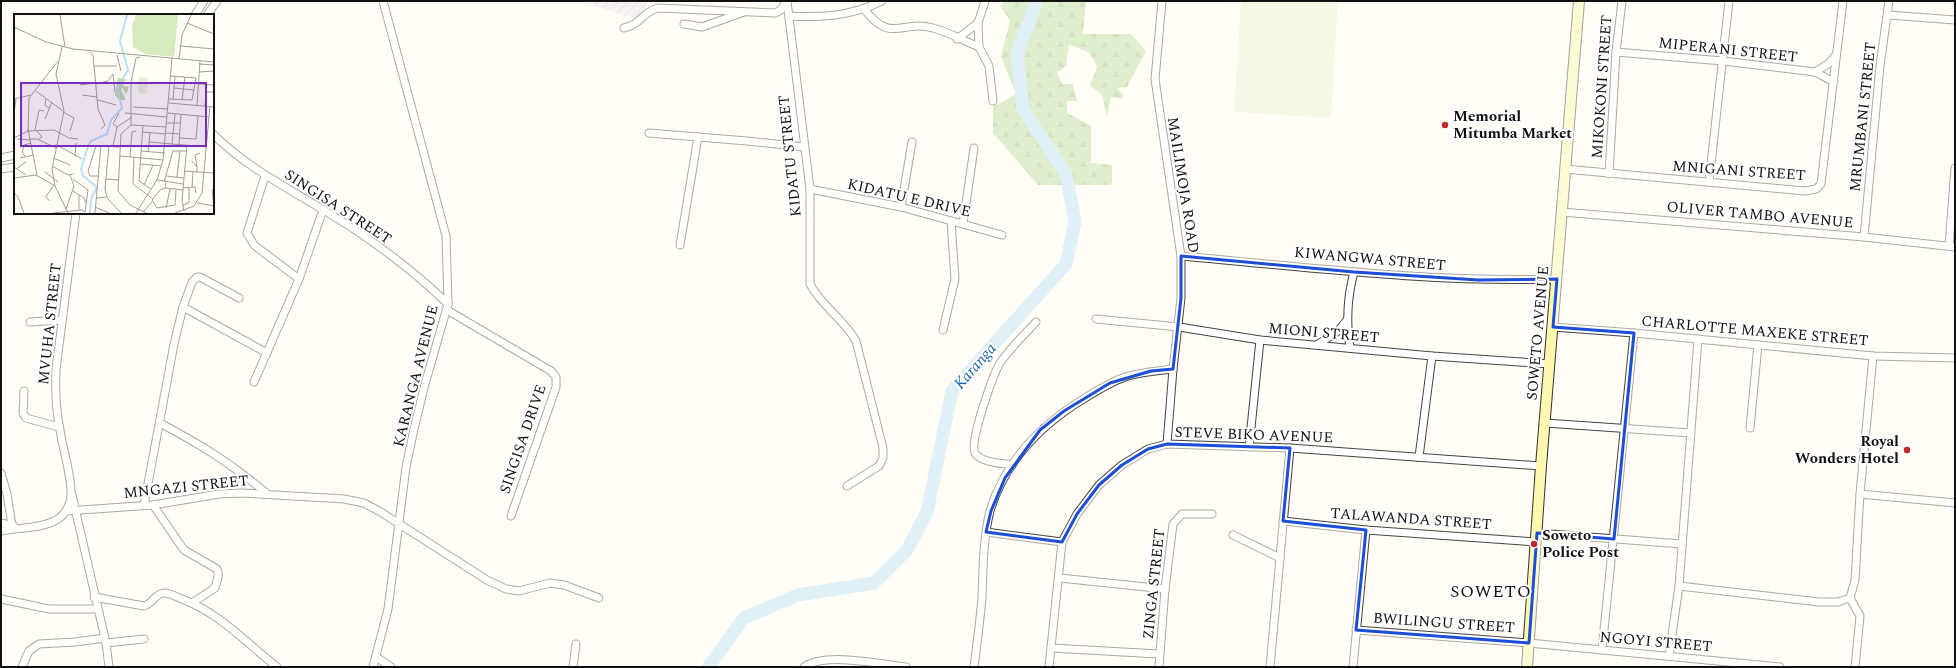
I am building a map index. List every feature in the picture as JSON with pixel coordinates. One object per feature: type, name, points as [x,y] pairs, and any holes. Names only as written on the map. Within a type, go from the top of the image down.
[{"type":"street","points":[[196,14],[204,1]]},
{"type":"street","points":[[208,14],[217,1]]},
{"type":"street","name":"KARANGA AVENUE","points":[[373,667],[388,609],[406,467],[425,384],[447,307],[446,236],[383,1]]},
{"type":"street","points":[[624,28],[637,24],[650,10],[658,8],[775,13],[781,10],[786,1]]},
{"type":"street","name":"KIDATU STREET","points":[[786,1],[810,189],[810,284],[816,297],[850,329],[856,341],[883,448],[884,458],[879,466],[847,486]]},
{"type":"street","points":[[789,16],[828,17],[864,9],[882,1]]},
{"type":"street","points":[[984,1],[978,23],[979,47],[989,66],[993,101]]},
{"type":"street","name":"MAILIMOJA ROAD","points":[[1162,1],[1155,80],[1181,256],[1179,327],[1173,369],[1168,444]]},
{"type":"street","name":"SOWETO AVENUE","points":[[1527,667],[1541,466],[1558,279],[1565,169],[1579,1]]},
{"type":"street","name":"MIKOKONI STREET","points":[[1609,174],[1616,52],[1622,1]]},
{"type":"street","points":[[1709,182],[1729,1]]},
{"type":"street","name":"MNIGANI STREET","points":[[1565,169],[1805,191],[1816,189],[1821,184],[1843,1]]},
{"type":"street","name":"MRUMBANI STREET","points":[[1864,237],[1880,66],[1889,1]]},
{"type":"street","points":[[864,9],[874,21],[882,27],[896,29],[923,26],[933,28],[979,47]]},
{"type":"street","points":[[684,24],[702,27],[746,12]]},
{"type":"street","points":[[1888,15],[1955,20]]},
{"type":"street","points":[[957,39],[978,23]]},
{"type":"street","name":"MIPERANI STREET","points":[[1616,52],[1722,61],[1815,72],[1834,82]]},
{"type":"street","points":[[1815,72],[1828,64],[1836,55]]},
{"type":"street","points":[[649,133],[804,147]]},
{"type":"street","name":"SINGISA STREET","points":[[214,135],[224,145],[265,176],[323,210],[406,267],[430,286],[447,307]]},
{"type":"street","points":[[680,245],[698,137]]},
{"type":"street","points":[[902,208],[912,142]]},
{"type":"street","points":[[963,224],[974,148]]},
{"type":"street","points":[[1,158],[14,155]]},
{"type":"street","points":[[1,169],[14,167]]},
{"type":"street","points":[[1952,246],[1955,168]]},
{"type":"street","points":[[265,176],[247,233],[254,245],[299,279]]},
{"type":"street","name":"KIDATU E DRIVE","points":[[810,189],[902,208],[952,220],[1002,235]]},
{"type":"street","points":[[254,382],[299,279],[323,210]]},
{"type":"street","name":"OLIVER TAMBO AVENUE","points":[[1562,212],[1864,237],[1952,246]]},
{"type":"street","name":"MVUHA STREET","points":[[66,511],[70,502],[71,491],[59,427],[55,390],[62,320],[76,214]]},
{"type":"street","points":[[943,330],[955,279],[952,220]]},
{"type":"street","name":"KIWANGWA STREET","points":[[1181,256],[1354,272],[1478,280],[1558,279]]},
{"type":"street","points":[[1350,348],[1346,320],[1350,285],[1354,272]]},
{"type":"street","points":[[144,505],[183,307],[189,288],[197,277],[205,279],[239,298]]},
{"type":"street","points":[[183,307],[267,353]]},
{"type":"street","name":"SINGISA DRIVE","points":[[447,307],[550,371],[556,377],[556,387],[511,516]]},
{"type":"street","name":"MIONI STREET","points":[[1096,319],[1179,327],[1260,340],[1432,356],[1550,364]]},
{"type":"street","points":[[30,322],[62,320]]},
{"type":"street","points":[[1317,345],[1338,331],[1346,320]]},
{"type":"street","points":[[1012,465],[980,458],[975,453],[974,446],[976,433],[995,372],[1001,362],[1036,322]]},
{"type":"street","name":"CHARLOTTE MAXEKE STREET","points":[[1553,327],[1634,333],[1873,356],[1955,358]]},
{"type":"street","points":[[1602,650],[1626,428],[1634,333]]},
{"type":"street","points":[[1669,656],[1679,586],[1698,339]]},
{"type":"street","points":[[1249,447],[1260,340]]},
{"type":"street","points":[[1750,428],[1758,345]]},
{"type":"street","points":[[1419,456],[1432,356]]},
{"type":"street","points":[[1855,667],[1860,616],[1850,598],[1855,580],[1860,494],[1873,356]]},
{"type":"street","points":[[974,667],[986,532],[990,511],[1012,465],[1040,430],[1064,411],[1096,391],[1126,377],[1151,371],[1173,369]]},
{"type":"street","points":[[24,391],[23,413],[26,418],[59,427]]},
{"type":"street","points":[[160,423],[216,454],[240,470],[266,494]]},
{"type":"street","points":[[1545,423],[1691,433]]},
{"type":"street","name":"STEVE BIKO AVENUE","points":[[1049,667],[1060,578],[1062,542],[1077,514],[1099,486],[1129,461],[1148,449],[1168,444],[1290,448],[1419,456],[1541,466]]},
{"type":"street","points":[[1270,667],[1290,448]]},
{"type":"street","points":[[2,473],[12,525]]},
{"type":"street","points":[[71,491],[105,640],[109,667]]},
{"type":"street","name":"MNGAZI STREET","points":[[66,511],[153,505],[219,494],[266,494],[344,499],[364,503],[487,580],[506,589],[519,591],[550,584],[564,585],[600,598]]},
{"type":"street","points":[[1860,494],[1955,503]]},
{"type":"street","points":[[153,505],[184,550],[210,564],[218,572],[219,576],[215,588],[192,603]]},
{"type":"street","points":[[1,531],[46,524],[58,519],[66,511]]},
{"type":"street","name":"ZINGA STREET","points":[[1159,667],[1165,589],[1173,524],[1182,514],[1212,514]]},
{"type":"street","name":"TALAWANDA STREET","points":[[1283,521],[1366,530],[1614,539],[1682,544]]},
{"type":"street","points":[[1,523],[23,528]]},
{"type":"street","points":[[1353,667],[1366,530]]},
{"type":"street","points":[[986,532],[1062,542]]},
{"type":"street","points":[[1233,535],[1280,558]]},
{"type":"street","points":[[1060,578],[1165,589]]},
{"type":"street","points":[[1679,586],[1819,602],[1838,602],[1850,598]]},
{"type":"street","points":[[94,597],[144,606],[150,604],[160,594],[166,593],[192,603],[225,622],[277,667]]},
{"type":"street","points":[[1,599],[50,609],[98,609]]},
{"type":"street","name":"BWILINGU STREET","points":[[1356,630],[1529,643]]},
{"type":"street","points":[[22,667],[29,651],[39,644],[144,639]]},
{"type":"street","name":"NGOYI STREET","points":[[1529,643],[1669,656],[1754,666],[1780,667]]},
{"type":"street","points":[[573,667],[576,644]]},
{"type":"street","points":[[1051,648],[1159,654]]},
{"type":"street","points":[[376,657],[391,667]]},
{"type":"street","points":[[804,667],[812,662],[826,659],[849,664],[906,667]]},
{"type":"highlighted area","points":[[1181,256],[1354,272],[1478,280],[1557,279],[1553,327],[1634,333],[1614,539],[1537,533],[1529,643],[1356,630],[1366,530],[1283,521],[1290,448],[1167,444],[1148,449],[1122,465],[1099,485],[1077,514],[1062,542],[986,532],[991,511],[1005,478],[1040,430],[1064,411],[1110,383],[1151,371],[1173,369],[1181,298]]},
{"type":"shaded area","points":[[580,1],[648,1],[639,20]]},
{"type":"green space","points":[[1005,1],[1086,1],[1083,34],[1131,34],[1146,51],[1127,87],[1117,88],[1124,95],[1121,99],[1111,97],[1107,117],[1102,95],[1090,85],[1097,67],[1090,53],[1069,44],[1066,66],[1057,73],[1062,84],[1073,84],[1077,101],[1067,101],[1067,113],[1091,126],[1091,163],[1112,165],[1112,185],[1038,185],[993,133],[993,107],[1016,94],[1001,57],[1010,20],[1000,6]]},
{"type":"green space","points":[[1241,1],[1338,1],[1331,118],[1234,112]]},
{"type":"waterway","name":"Karanga","points":[[708,667],[744,618],[798,595],[874,583],[907,550],[927,512],[952,391],[1066,264],[1075,222],[1066,174],[1023,109],[1017,53],[1037,1]]},
{"type":"place","name":"Memorial Mitumba Market","points":[[1445,125]]},
{"type":"place","name":"Royal Wonders Hotel","points":[[1907,450]]},
{"type":"place","name":"Soweto Police Post","points":[[1534,544]]},
{"type":"district","name":"SOWETO","points":[[1491,592]]}]
